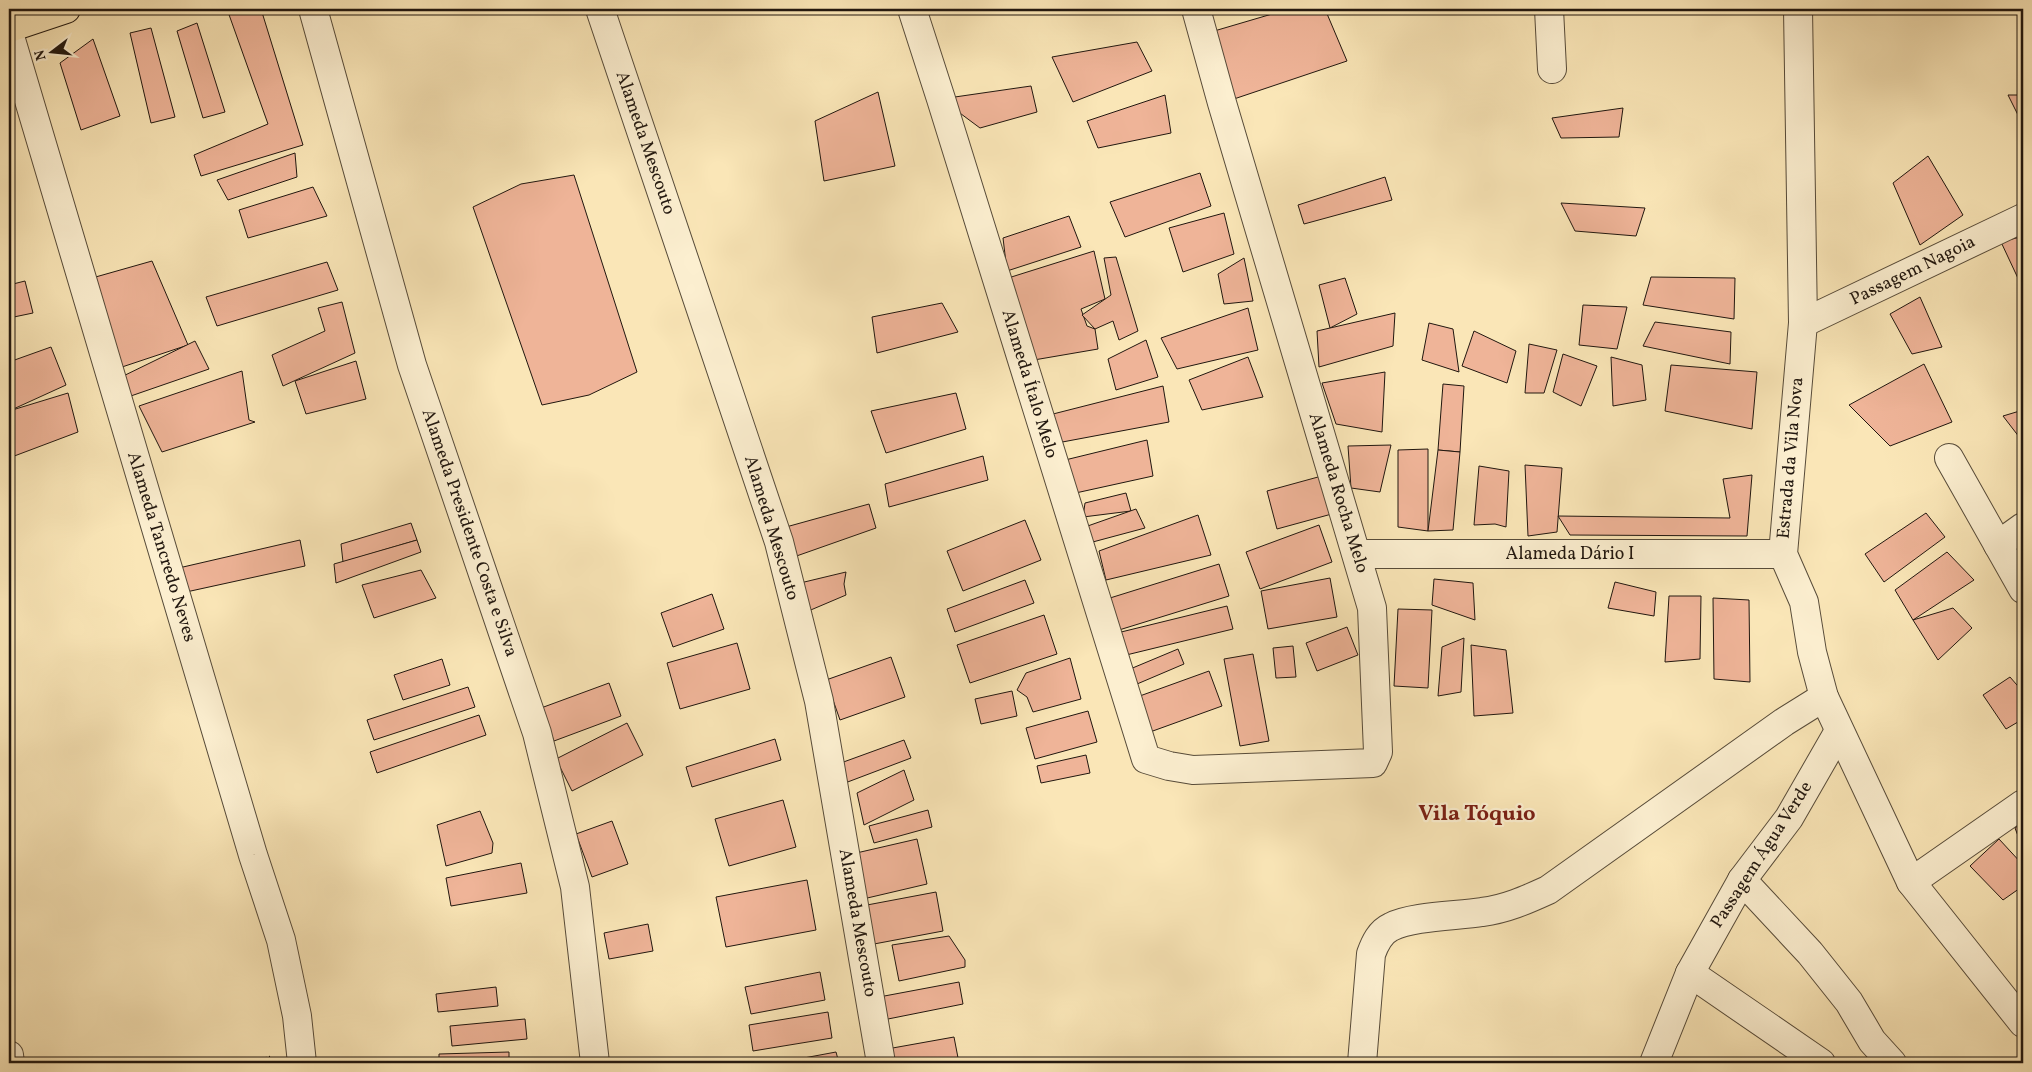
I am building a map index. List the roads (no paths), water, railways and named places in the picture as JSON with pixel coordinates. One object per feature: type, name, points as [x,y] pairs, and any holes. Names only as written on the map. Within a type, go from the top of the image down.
[{"type":"main road","points":[[9,28],[66,9]]},
{"type":"street","name":"Alameda Presidente Costa e Silva","points":[[313,9],[412,365],[537,733],[575,887],[595,1063]]},
{"type":"street","name":"Alameda Mescouto","points":[[600,9],[779,542],[819,701],[881,1063]]},
{"type":"street","name":"Alameda Ítalo Melo","points":[[912,9],[1146,759]]},
{"type":"street","name":"Alameda Rocha Melo","points":[[1146,759],[1169,766],[1193,770],[1373,763],[1378,752],[1372,608],[1222,103],[1196,9]]},
{"type":"street","points":[[1549,9],[1552,69]]},
{"type":"street","name":"Estrada da Vila Nova","points":[[1798,9],[1803,323],[1783,554],[1804,602],[1812,652],[1824,697],[1911,882],[2023,1023]]},
{"type":"street","name":"Alameda Tancredo Neves","points":[[9,33],[247,836],[281,940],[297,1016],[302,1063]]},
{"type":"street","name":"Passagem Nagoia","points":[[1803,323],[2023,218]]},
{"type":"street","points":[[1949,458],[2023,589]]},
{"type":"street","points":[[1998,545],[2023,527]]},
{"type":"street","name":"Alameda Dário I","points":[[1357,554],[1783,554]]},
{"type":"street","points":[[1362,1063],[1371,954],[1378,938],[1390,927],[1406,922],[1484,912],[1518,905],[1548,890],[1776,728],[1824,697]]},
{"type":"street","name":"Passagem Água Verde","points":[[1654,1063],[1690,972],[1742,880],[1789,818],[1839,731]]},
{"type":"street","points":[[1911,882],[2023,804]]},
{"type":"street","points":[[1742,880],[1810,953],[1850,1002],[1872,1041],[1892,1063]]},
{"type":"street","points":[[1690,972],[1821,1063]]},
{"type":"street","points":[[9,1055],[10,1063]]},
{"type":"district","name":"Vila Tóquio","points":[[1477,814]]}]
